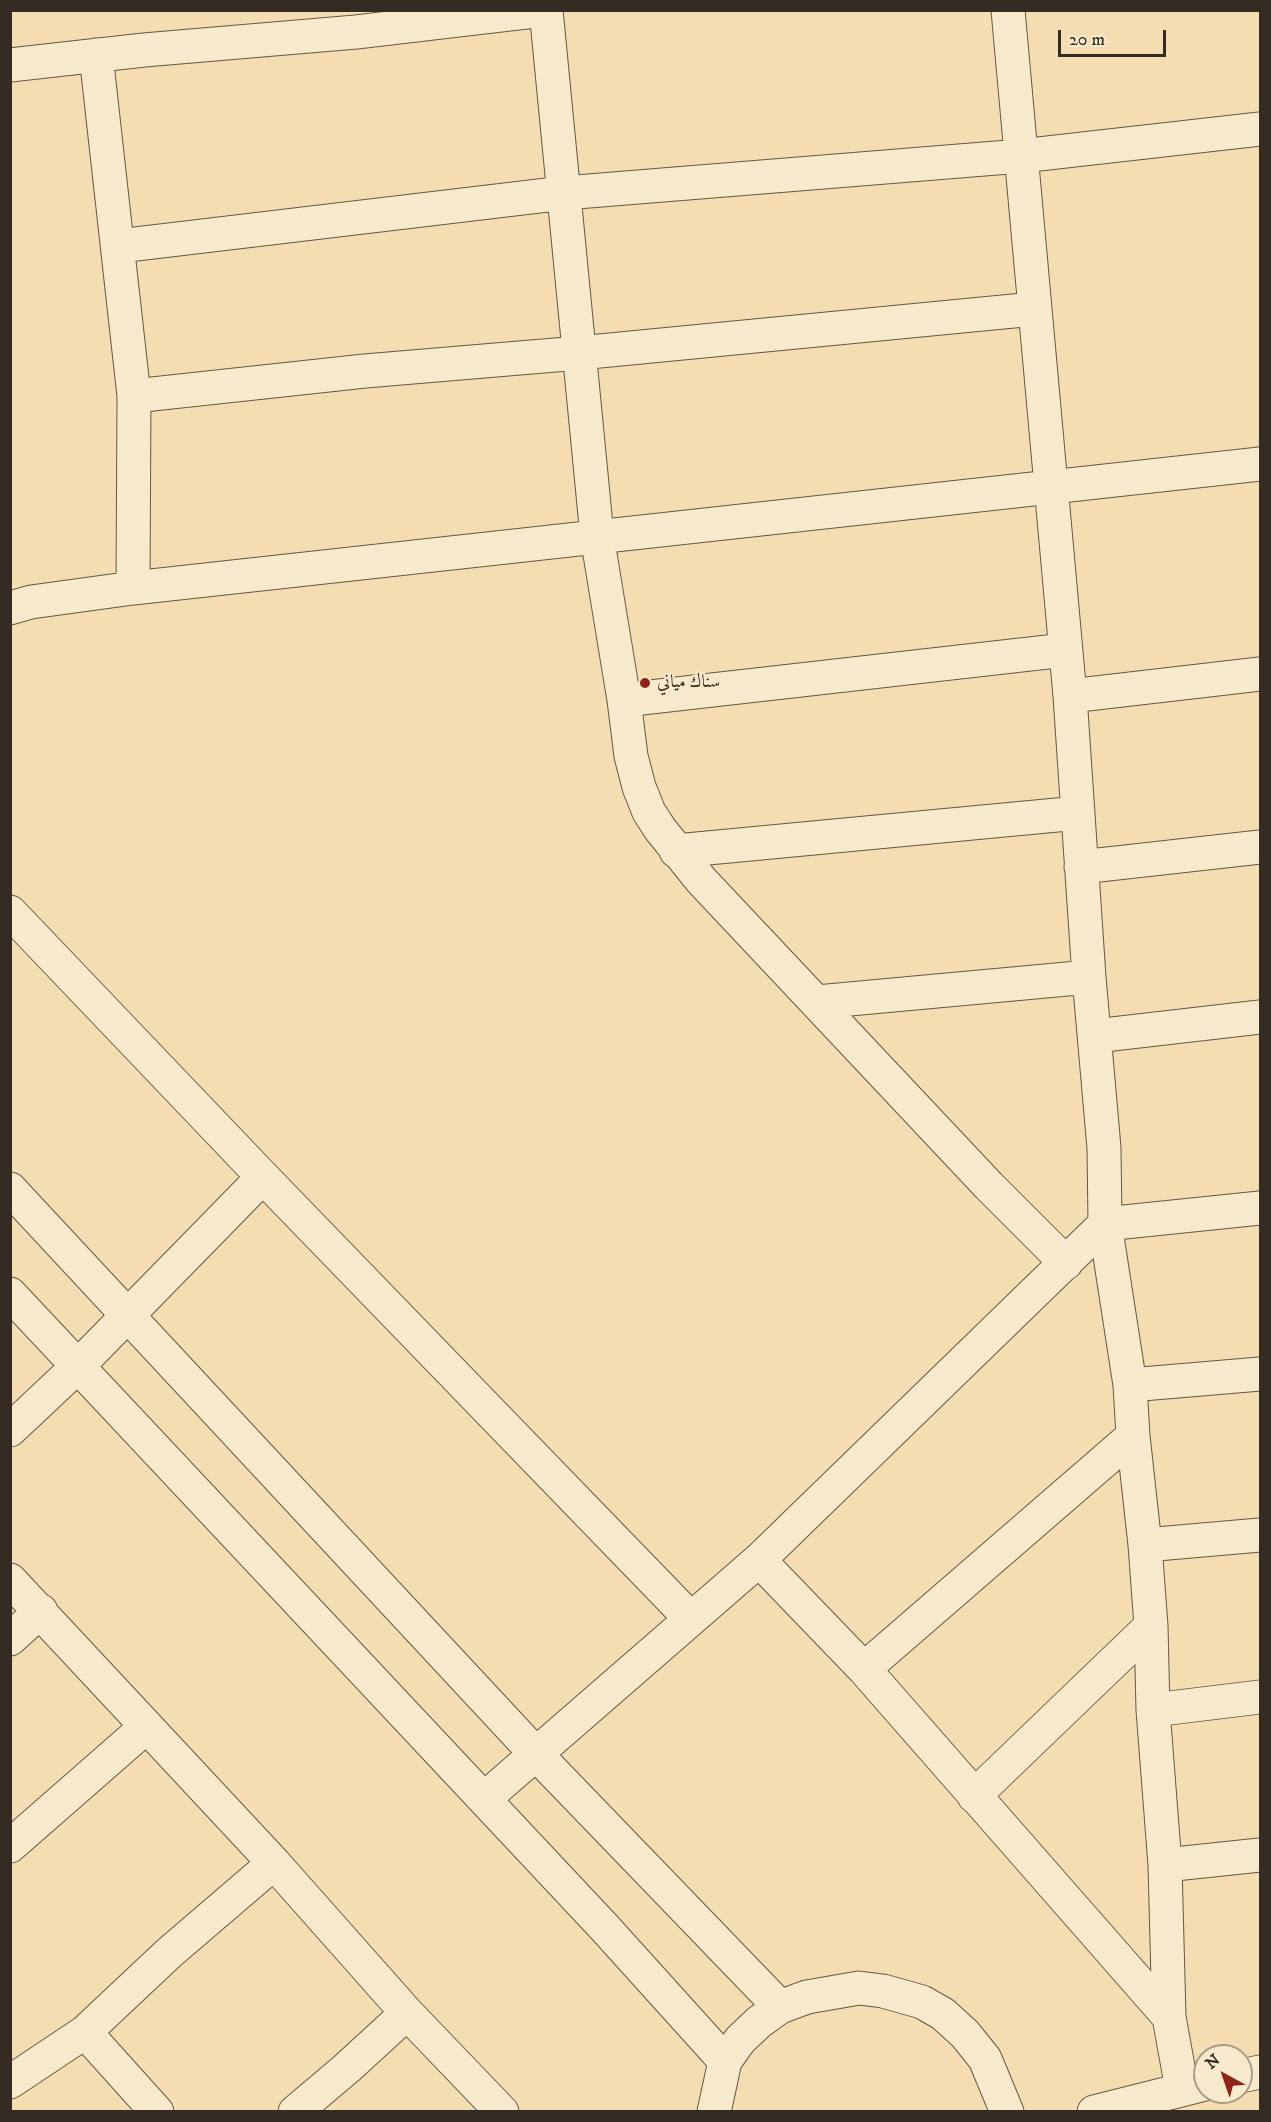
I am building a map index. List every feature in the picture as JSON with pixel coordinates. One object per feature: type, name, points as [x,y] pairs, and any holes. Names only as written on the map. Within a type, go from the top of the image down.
[{"type":"street","points":[[10,65],[356,32],[544,10],[597,536],[631,756],[639,787],[650,812],[676,851],[989,1186],[1066,1263]]},
{"type":"street","points":[[1008,10],[1070,696],[1089,977],[1104,1148],[1105,1224],[1130,1386],[1132,1436],[1145,1545],[1151,1626],[1153,1710],[1165,1865],[1169,2017],[1193,2083]]},
{"type":"street","points":[[96,55],[134,396],[133,588]]},
{"type":"street","points":[[119,246],[564,193],[1021,156],[1260,129]]},
{"type":"street","points":[[134,396],[365,371],[579,353],[1034,309]]},
{"type":"street","points":[[10,609],[31,602],[133,588],[1260,464]]},
{"type":"street","points":[[624,700],[1065,650]]},
{"type":"street","points":[[1070,696],[1260,674]]},
{"type":"street","points":[[676,851],[1078,813]]},
{"type":"street","points":[[1081,867],[1260,847]]},
{"type":"street","points":[[10,912],[690,1618]]},
{"type":"street","points":[[817,1002],[1089,977]]},
{"type":"street","points":[[1095,1036],[1260,1017]]},
{"type":"street","points":[[10,1430],[78,1366],[263,1177]]},
{"type":"street","points":[[10,1189],[535,1753],[780,2007]]},
{"type":"street","points":[[484,1799],[759,1560],[1105,1224],[1260,1209]]},
{"type":"street","points":[[10,1294],[604,1927],[725,2061]]},
{"type":"street","points":[[1130,1386],[1260,1374]]},
{"type":"street","points":[[864,1669],[1132,1436]]},
{"type":"street","points":[[1145,1545],[1260,1535]]},
{"type":"street","points":[[759,1560],[864,1669],[1169,2017]]},
{"type":"street","points":[[10,1580],[274,1863],[407,2013],[502,2112]]},
{"type":"street","points":[[10,1639],[41,1611]]},
{"type":"street","points":[[974,1796],[1151,1626]]},
{"type":"street","points":[[1153,1710],[1260,1696]]},
{"type":"street","points":[[10,1846],[146,1727]]},
{"type":"street","points":[[1165,1865],[1260,1855]]},
{"type":"street","points":[[10,2082],[85,2032],[169,1953],[274,1863]]},
{"type":"street","points":[[714,2112],[725,2061],[740,2040],[759,2022],[780,2007],[807,1996],[859,1988],[883,1991],[922,2002],[944,2014],[965,2034],[985,2059],[1007,2112]]},
{"type":"street","points":[[295,2112],[407,2013]]},
{"type":"street","points":[[85,2032],[157,2112]]},
{"type":"street","points":[[1094,2112],[1193,2086]]},
{"type":"place","name":"سناك مياني","points":[[645,683]]}]
